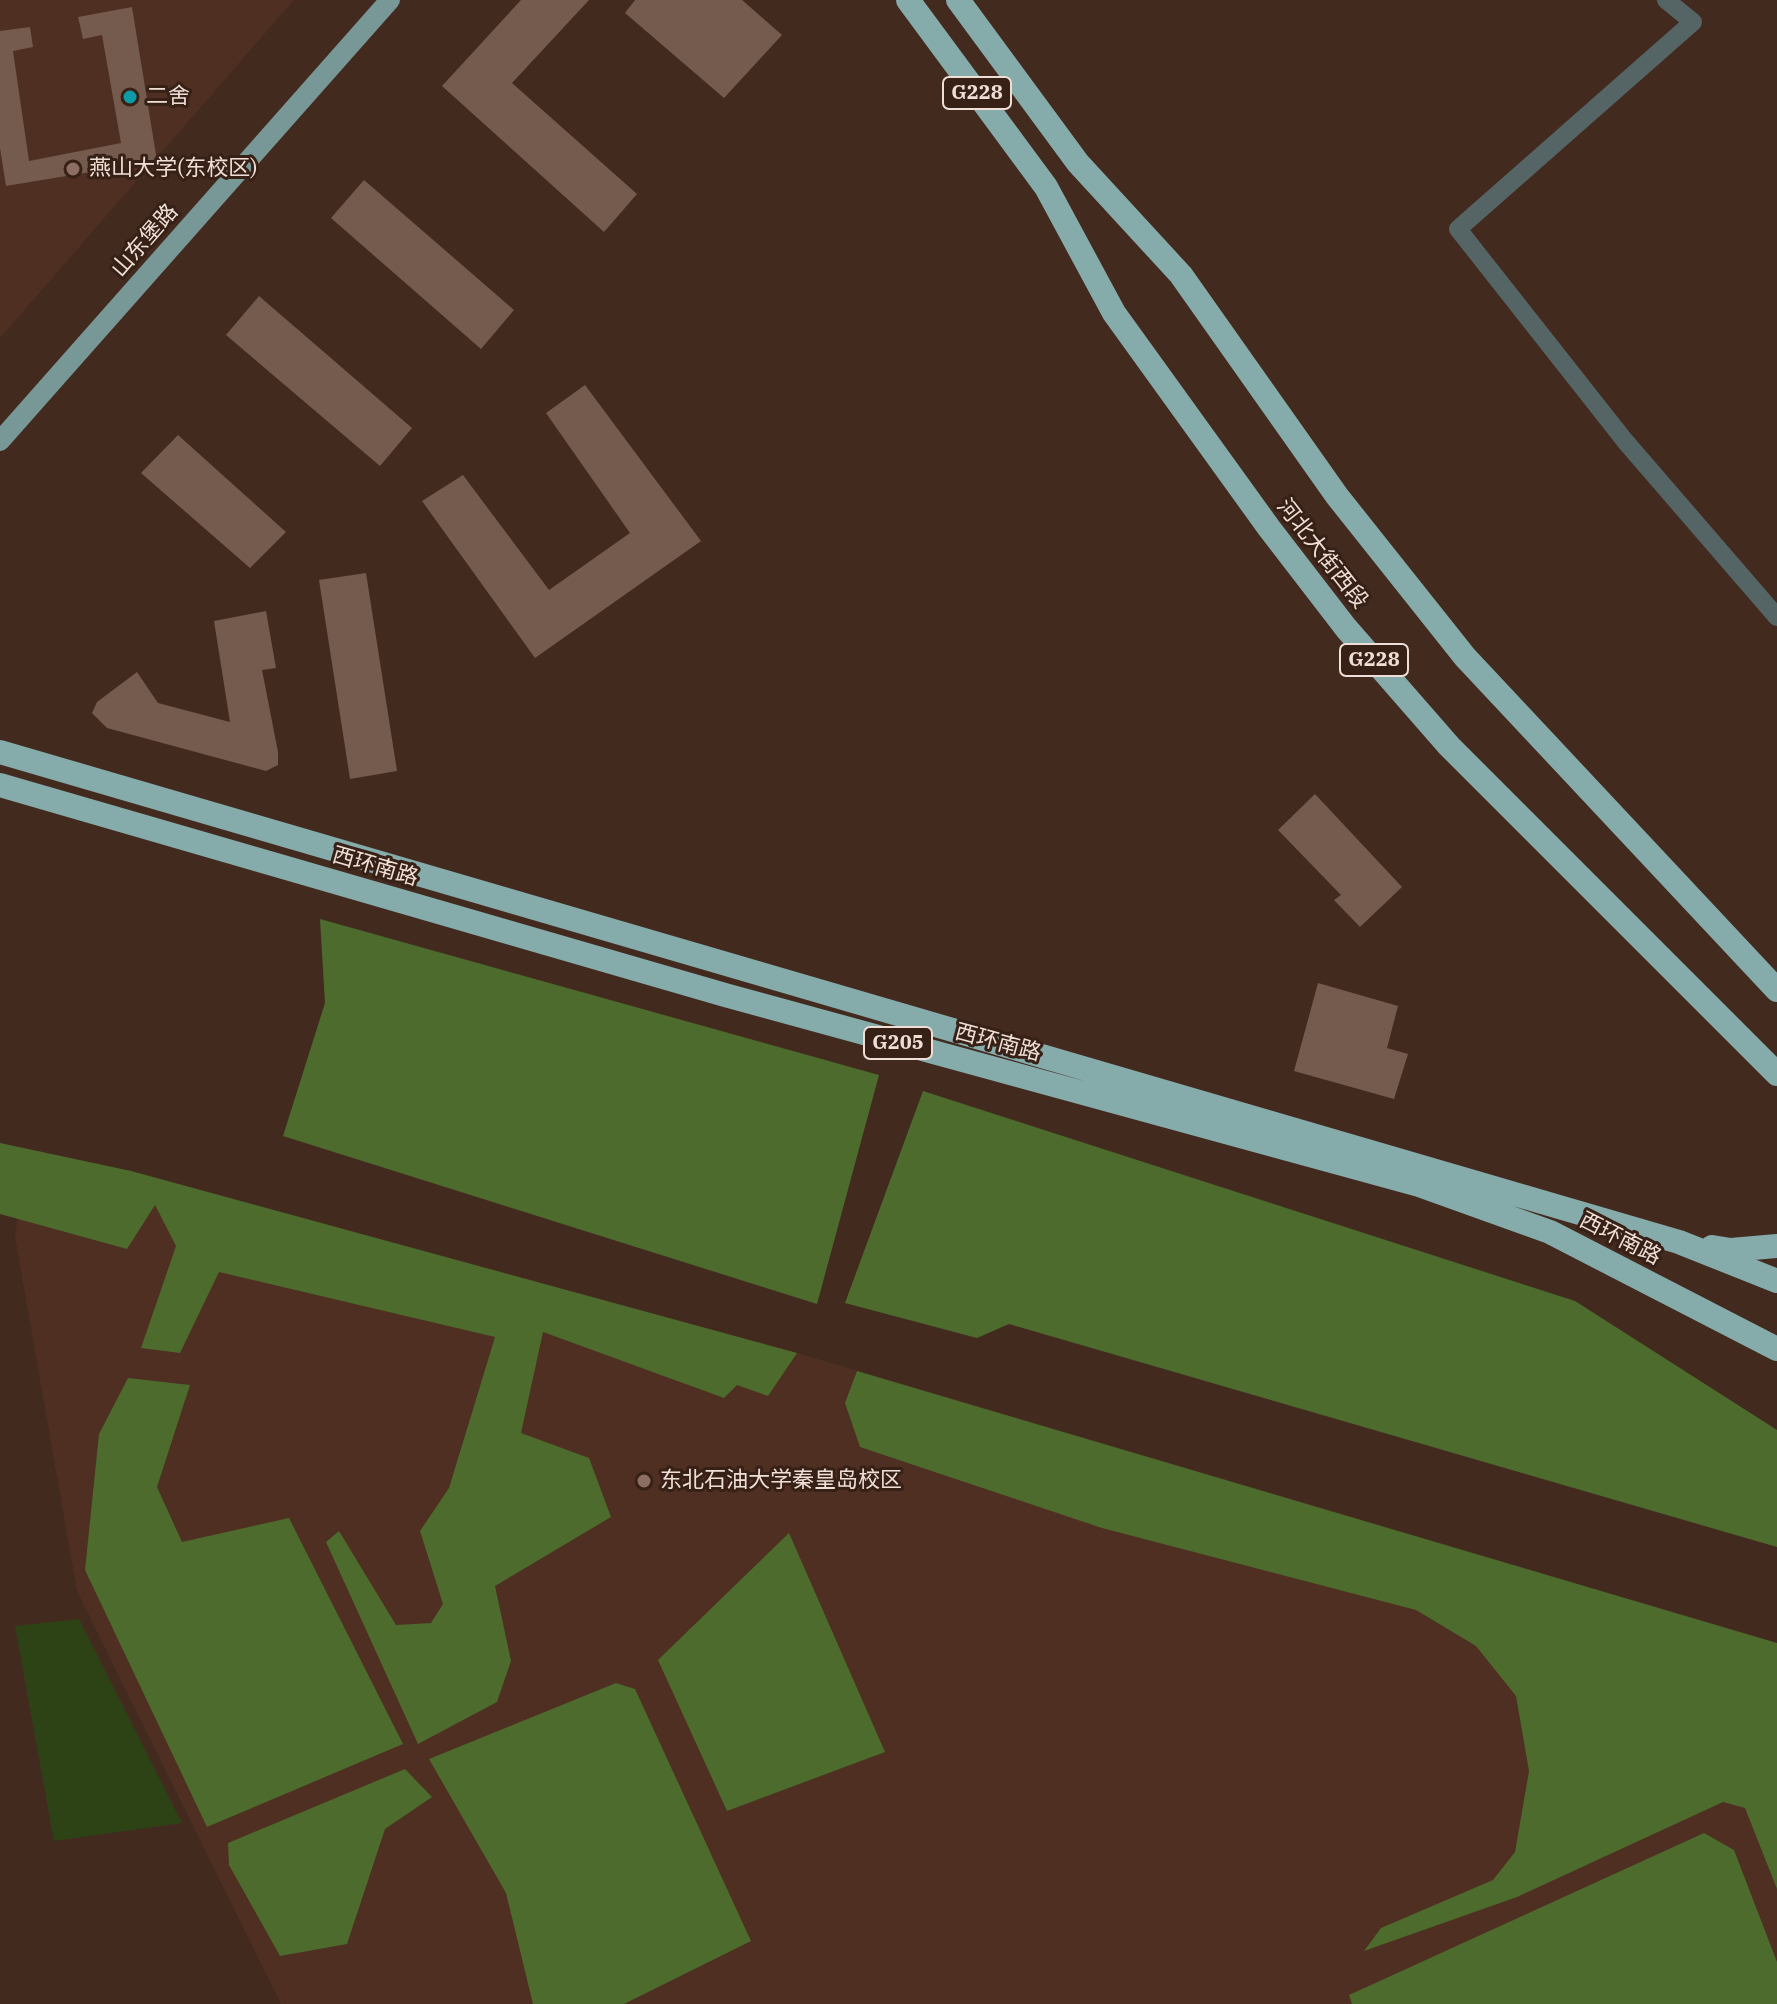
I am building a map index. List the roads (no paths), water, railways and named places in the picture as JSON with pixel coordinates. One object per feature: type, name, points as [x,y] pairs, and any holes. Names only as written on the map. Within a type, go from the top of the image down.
[{"type":"highway","name":"河北大街西段","points":[[908,0],[1046,187],[1114,313],[1269,528],[1346,628],[1449,746],[1777,1074]]},
{"type":"highway","name":"G228","points":[[958,0],[1078,163],[1181,275],[1337,496],[1465,657],[1777,990]]},
{"type":"highway","name":"西环南路","points":[[0,752],[1679,1242],[1777,1281]]},
{"type":"highway","name":"西环南路","points":[[0,785],[725,995],[1419,1185],[1550,1232],[1777,1349]]},
{"type":"highway","points":[[1679,1242],[1731,1250],[1777,1246]]},
{"type":"main road","name":"山东堡路","points":[[0,441],[390,0]]},
{"type":"street","points":[[1666,0],[1693,22],[1458,229],[1625,441],[1777,617]]},
{"type":"place","name":"二舍","points":[[130,97]]},
{"type":"place","name":"燕山大学(东校区)","points":[[73,169]]},
{"type":"place","name":"东北石油大学秦皇岛校区","points":[[644,1481]]}]
